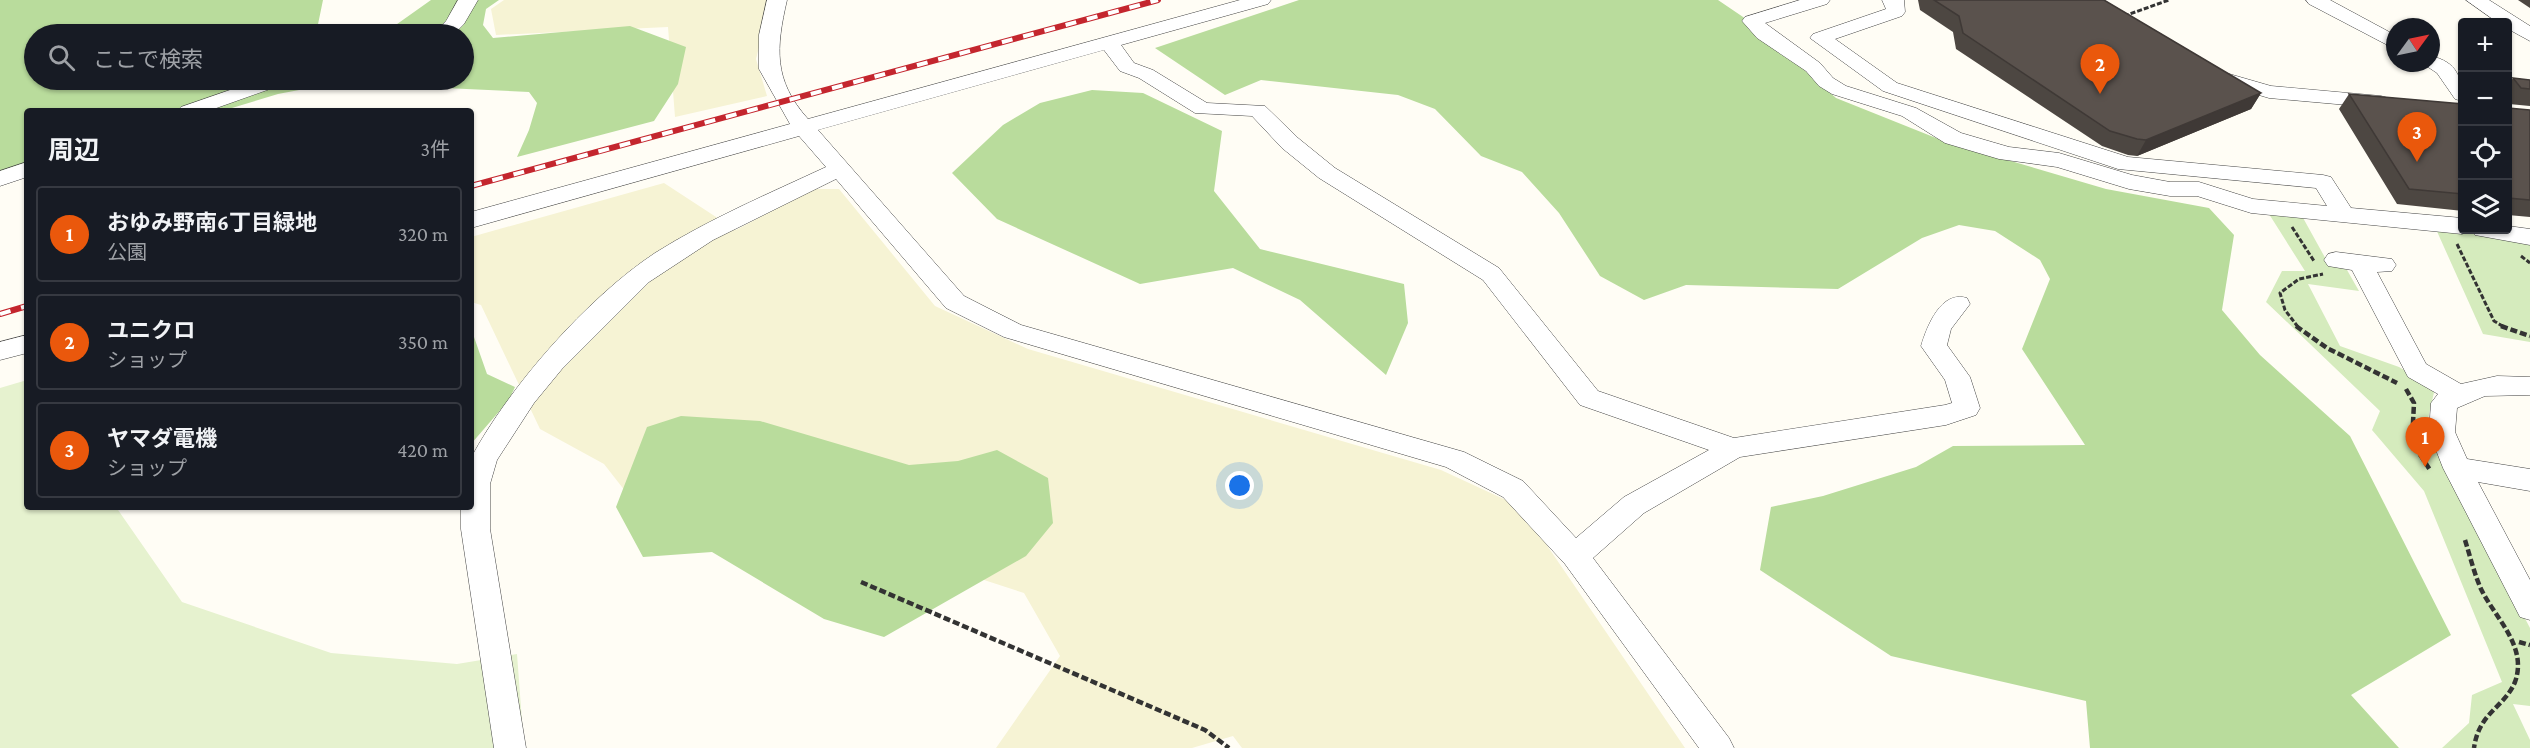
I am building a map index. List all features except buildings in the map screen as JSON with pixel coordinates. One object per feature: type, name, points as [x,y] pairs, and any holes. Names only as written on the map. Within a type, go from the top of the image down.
[{"type":"street","points":[[454,24],[468,0]]},
{"type":"street","points":[[777,0],[769,35],[769,69],[798,121],[955,302],[1012,331],[1454,459],[1513,489],[1575,556],[1718,748]]},
{"type":"street","points":[[474,219],[798,121],[1218,0]]},
{"type":"street","points":[[474,203],[1108,42],[1261,0]]},
{"type":"street","points":[[1820,0],[1752,21],[1764,34],[1813,67],[1827,82],[1839,90],[1909,112],[1953,138],[2007,154],[2059,160],[2129,182],[2169,189],[2199,189],[2251,206],[2455,225]]},
{"type":"street","points":[[1892,0],[1896,3],[1895,12],[1820,38],[1890,87],[2126,164],[2323,182],[2344,215]]},
{"type":"street","points":[[2316,0],[2386,38]]},
{"type":"street","points":[[2476,0],[2530,35]]},
{"type":"street","points":[[1108,42],[1127,67],[1146,74],[1202,109],[1258,110],[1290,143],[1327,173],[1491,274],[1589,398],[1734,448]]},
{"type":"street","points":[[2440,67],[2458,88]]},
{"type":"street","points":[[2200,68],[2230,81],[2269,92],[2399,103]]},
{"type":"street","points":[[197,108],[248,90]]},
{"type":"street","points":[[2442,106],[2458,108]]},
{"type":"street","points":[[510,748],[476,537],[477,481],[489,447],[532,388],[614,300],[661,260],[740,217],[839,169]]},
{"type":"street","points":[[0,178],[24,170]]},
{"type":"street","points":[[2510,234],[2530,237]]},
{"type":"street","points":[[2354,268],[2417,370],[2457,393]]},
{"type":"street","points":[[1575,556],[1634,506],[1734,448],[1946,415],[1967,408],[1957,377],[1934,346],[1939,327],[1958,303]]},
{"type":"street","points":[[0,334],[24,328]]},
{"type":"street","points":[[0,351],[24,345]]},
{"type":"street","points":[[2530,386],[2511,383],[2457,393],[2444,403],[2442,432],[2446,473],[2523,582],[2530,608]]},
{"type":"street","points":[[2446,473],[2530,480]]},
{"type":"path","points":[[2117,18],[2169,0]]},
{"type":"path","points":[[2280,209],[2354,268]]},
{"type":"path","points":[[2455,225],[2494,321],[2508,330],[2530,336]]},
{"type":"path","points":[[2354,268],[2307,275],[2286,286],[2280,293],[2283,309],[2296,327],[2319,343],[2385,376],[2406,390],[2414,403],[2412,442],[2446,473]]},
{"type":"path","points":[[2463,532],[2483,592],[2519,642],[2523,660],[2515,683],[2485,715],[2474,740],[2474,748]]},
{"type":"path","points":[[861,582],[1205,730],[1229,748]]},
{"type":"path","points":[[2519,642],[2530,645]]},
{"type":"shaded area","points":[[504,0],[771,0],[756,59],[767,96],[675,117],[668,27],[496,35],[491,9]]},
{"type":"shaded area","points":[[664,183],[736,230],[812,189],[839,189],[935,306],[1028,349],[1441,470],[1508,501],[1544,541],[1685,748],[1242,748],[1233,736],[1192,748],[996,748],[1060,656],[1024,593],[842,534],[668,546],[604,464],[540,429],[481,305],[474,303],[474,236]]},
{"type":"green space","points":[[0,0],[323,0],[318,24],[24,24],[24,90],[299,90],[232,108],[24,108],[24,170],[0,177]]},
{"type":"green space","points":[[431,0],[499,0],[486,9],[483,25],[493,38],[630,26],[686,47],[678,84],[654,121],[517,157],[529,130],[537,103],[529,92],[474,89],[474,24],[397,24]]},
{"type":"green space","points":[[1299,0],[1718,0],[1746,19],[1836,98],[1946,142],[2106,189],[2209,208],[2234,235],[2222,310],[2260,355],[2350,436],[2451,635],[2351,695],[2399,748],[2090,748],[2086,701],[1891,656],[1760,570],[1771,507],[1823,496],[1916,467],[1953,446],[2085,445],[2022,349],[2050,279],[2040,260],[1995,231],[1959,225],[1922,238],[1838,289],[1686,285],[1644,300],[1600,276],[1559,213],[1522,172],[1481,156],[1435,109],[1398,95],[1261,80],[1225,95],[1155,48]]},
{"type":"green space","points":[[1092,90],[1143,93],[1222,131],[1214,191],[1260,249],[1404,284],[1408,323],[1386,375],[1300,300],[1233,268],[1140,284],[997,219],[952,173],[1003,125],[1040,103]]},
{"type":"green space","points":[[2269,214],[2302,216],[2328,263],[2347,270],[2359,291],[2308,284],[2340,346],[2399,367],[2435,388],[2428,419],[2433,443],[2530,628],[2530,706],[2513,704],[2530,740],[2530,748],[2442,748],[2469,723],[2472,695],[2502,682],[2424,491],[2372,430],[2380,411],[2266,302],[2282,271],[2305,271]]},
{"type":"green space","points":[[2435,227],[2458,231],[2458,234],[2479,234],[2530,242],[2530,342],[2483,334]]},
{"type":"green space","points":[[474,337],[487,374],[515,387],[509,400],[474,441]]},
{"type":"green space","points":[[24,381],[24,510],[118,510],[182,602],[331,653],[457,664],[517,654],[524,748],[0,748],[0,388]]},
{"type":"green space","points":[[681,416],[760,421],[909,465],[958,461],[997,450],[1048,478],[1053,523],[1026,556],[884,637],[824,619],[712,552],[643,557],[616,507],[647,427]]},
{"type":"railway","points":[[474,185],[1158,0]]},
{"type":"railway","points":[[0,314],[24,307]]},
{"type":"place","name":"ユニクロ","points":[[2100,94]]},
{"type":"place","name":"ヤマダ電機","points":[[2417,162]]},
{"type":"place","name":"おゆみ野南6丁目緑地","points":[[2425,467]]}]
